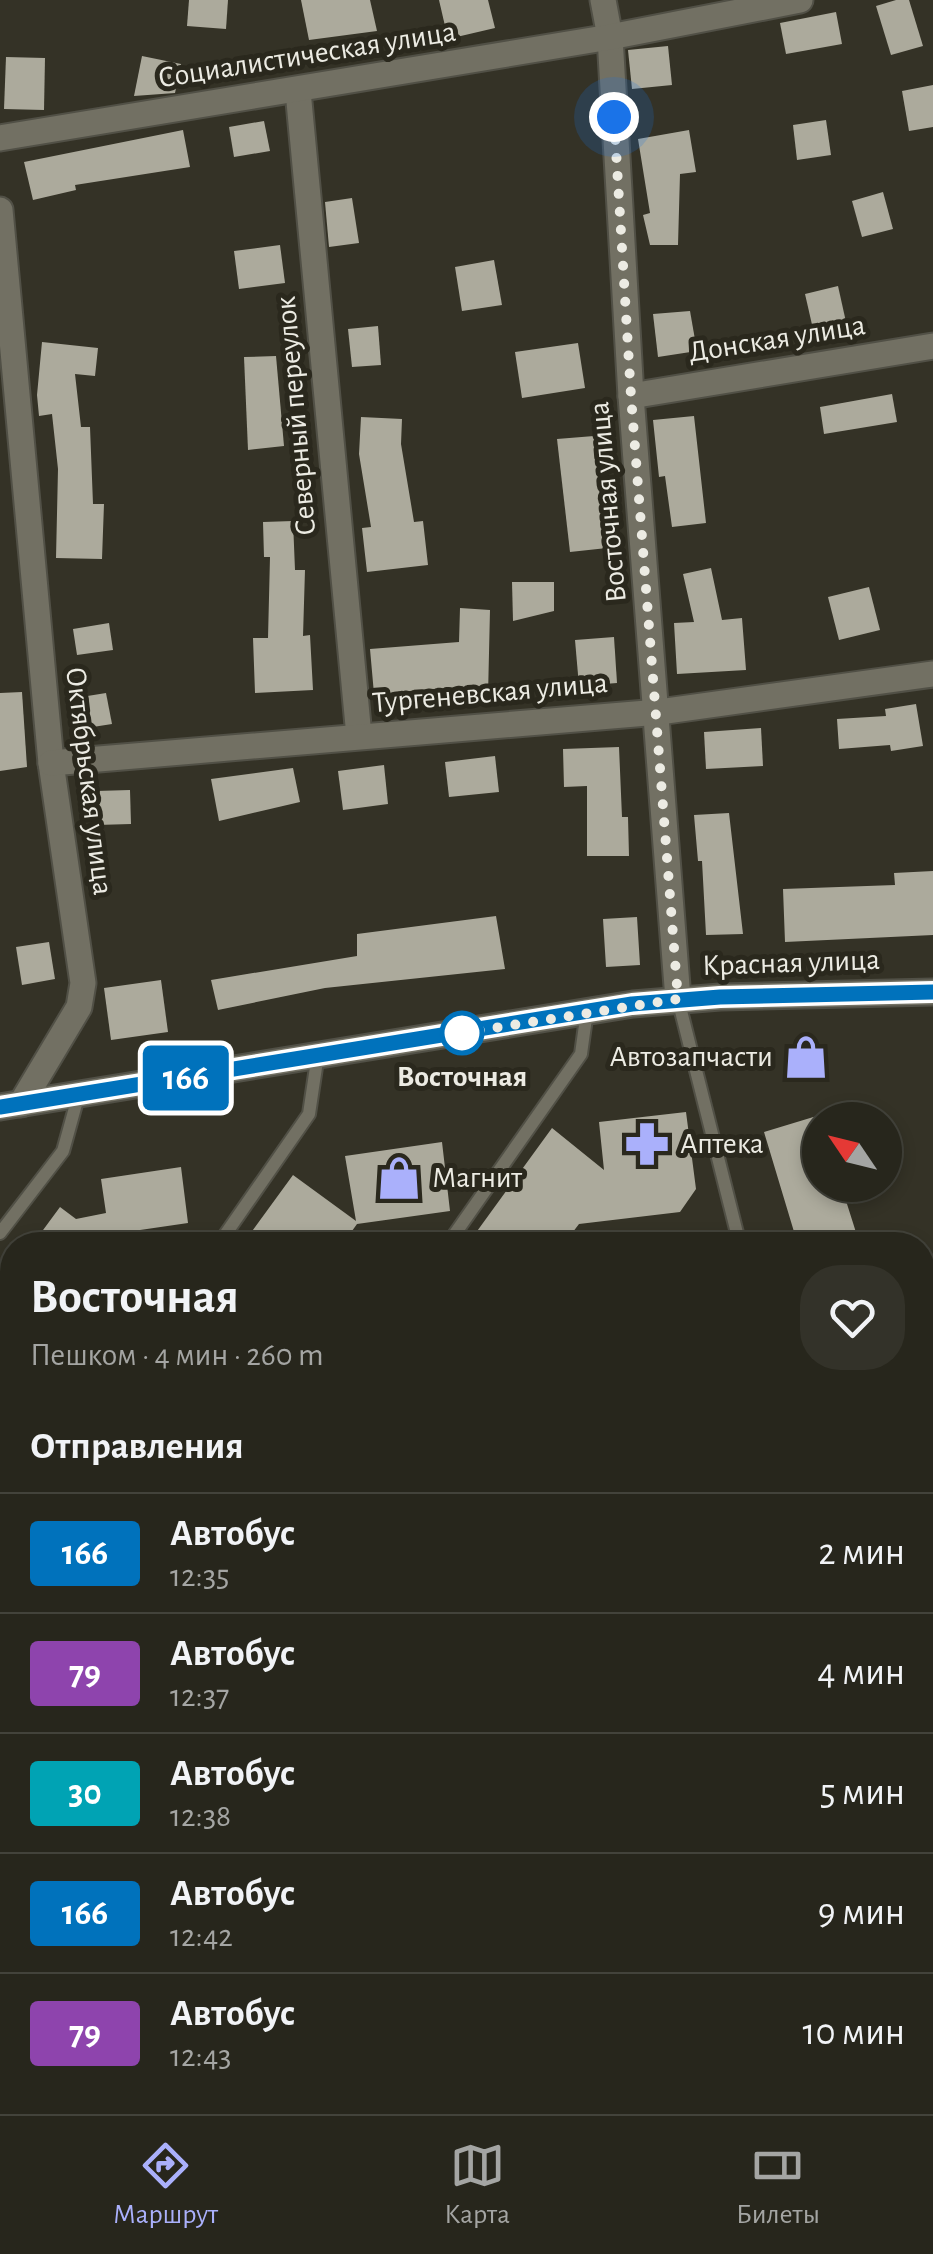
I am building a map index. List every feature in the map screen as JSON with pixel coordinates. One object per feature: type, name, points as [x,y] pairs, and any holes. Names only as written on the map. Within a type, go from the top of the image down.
[{"type":"street","name":"Восточная улица","points":[[603,0],[610,37],[631,396],[659,712],[678,999]]},
{"type":"street","name":"Социалистическая улица","points":[[0,138],[610,37],[800,0]]},
{"type":"street","name":"Северный переулок","points":[[298,90],[359,736]]},
{"type":"street","name":"Октябрьская улица","points":[[0,210],[50,763],[82,995],[10,1106]]},
{"type":"street","name":"Донская улица","points":[[631,396],[933,346]]},
{"type":"street","name":"Тургеневская улица","points":[[50,763],[659,712],[933,674]]},
{"type":"street","name":"Красная улица","points":[[10,1106],[678,999],[933,992]]},
{"type":"lane","points":[[678,999],[737,1232]]},
{"type":"lane","points":[[456,1232],[581,1054],[587,1011]]},
{"type":"lane","points":[[227,1232],[308,1114],[318,1054]]},
{"type":"lane","points":[[1,1232],[63,1151],[78,1097]]},
{"type":"building","points":[[189,0],[228,0],[226,29],[187,26]]},
{"type":"building","points":[[301,0],[370,0],[377,31],[309,40]]},
{"type":"building","points":[[439,0],[488,0],[495,28],[448,39]]},
{"type":"building","points":[[909,0],[923,46],[891,55],[876,6]]},
{"type":"building","points":[[836,12],[842,44],[786,54],[780,23]]},
{"type":"building","points":[[668,46],[672,85],[632,89],[628,50]]},
{"type":"building","points":[[142,56],[181,64],[175,93],[134,96]]},
{"type":"building","points":[[6,57],[45,58],[44,110],[4,109]]},
{"type":"building","points":[[933,85],[933,127],[909,131],[902,91]]},
{"type":"building","points":[[826,120],[831,155],[797,160],[793,125]]},
{"type":"building","points":[[264,121],[270,151],[234,157],[229,127]]},
{"type":"building","points":[[183,130],[190,167],[75,185],[76,190],[33,200],[24,162]]},
{"type":"building","points":[[689,130],[696,172],[680,174],[678,245],[650,245],[643,215],[650,213],[638,139]]},
{"type":"building","points":[[883,192],[893,229],[862,237],[852,201]]},
{"type":"building","points":[[352,198],[359,243],[329,247],[325,202]]},
{"type":"building","points":[[280,245],[285,283],[239,289],[234,251]]},
{"type":"building","points":[[494,260],[502,305],[462,311],[455,267]]},
{"type":"building","points":[[838,286],[846,322],[813,329],[805,294]]},
{"type":"building","points":[[690,311],[697,351],[658,357],[653,314]]},
{"type":"building","points":[[378,326],[381,365],[352,367],[348,329]]},
{"type":"building","points":[[42,342],[98,348],[95,376],[75,374],[81,427],[90,427],[93,504],[104,504],[102,559],[56,558],[58,469],[52,414],[39,416],[37,395]]},
{"type":"building","points":[[578,343],[585,388],[522,398],[515,352]]},
{"type":"building","points":[[276,356],[284,446],[248,450],[244,357]]},
{"type":"building","points":[[892,394],[897,422],[824,434],[820,407]]},
{"type":"building","points":[[694,416],[706,523],[672,527],[665,476],[659,477],[653,420]]},
{"type":"building","points":[[361,417],[402,419],[401,444],[414,522],[423,521],[428,565],[367,572],[362,528],[371,527],[359,454]]},
{"type":"building","points":[[594,436],[607,548],[570,552],[557,439]]},
{"type":"building","points":[[293,521],[295,570],[305,570],[303,636],[310,635],[313,690],[255,693],[253,638],[268,638],[270,557],[264,557],[263,522]]},
{"type":"building","points":[[711,568],[722,620],[742,618],[746,670],[677,674],[674,623],[694,622],[683,574]]},
{"type":"building","points":[[512,582],[554,582],[554,611],[513,621]]},
{"type":"building","points":[[869,587],[880,630],[839,640],[828,597]]},
{"type":"building","points":[[460,608],[490,610],[488,696],[457,696],[457,687],[374,694],[370,649],[459,642]]},
{"type":"building","points":[[109,623],[113,650],[77,655],[73,629]]},
{"type":"building","points":[[614,637],[617,683],[579,686],[575,640]]},
{"type":"building","points":[[22,692],[27,767],[0,771],[0,693]]},
{"type":"building","points":[[106,693],[112,724],[80,729],[75,698]]},
{"type":"building","points":[[916,704],[923,746],[891,751],[890,745],[839,749],[837,719],[886,716],[885,709]]},
{"type":"building","points":[[761,728],[763,766],[706,769],[704,732]]},
{"type":"building","points":[[619,747],[622,817],[628,817],[629,856],[587,856],[587,786],[564,787],[563,749]]},
{"type":"building","points":[[495,756],[499,792],[449,797],[445,762]]},
{"type":"building","points":[[384,765],[388,804],[343,810],[338,771]]},
{"type":"building","points":[[293,768],[300,802],[219,821],[211,779]]},
{"type":"building","points":[[130,790],[131,824],[97,825],[96,791]]},
{"type":"building","points":[[729,813],[743,934],[706,935],[702,861],[698,861],[694,815]]},
{"type":"building","points":[[933,871],[933,935],[785,942],[783,889],[895,885],[894,873]]},
{"type":"building","points":[[496,916],[505,969],[325,988],[218,1010],[211,980],[357,956],[357,934]]},
{"type":"building","points":[[637,917],[640,965],[606,967],[603,919]]},
{"type":"building","points":[[49,942],[55,979],[22,985],[16,947]]},
{"type":"building","points":[[161,980],[168,1032],[111,1040],[104,988]]},
{"type":"building","points":[[787,1046],[819,1047],[818,1068],[787,1067]]},
{"type":"building","points":[[686,1112],[696,1189],[680,1212],[579,1224],[573,1232],[476,1232],[552,1128],[604,1170],[599,1122]]},
{"type":"building","points":[[802,1120],[802,1202],[846,1202],[856,1232],[794,1232],[764,1132]]},
{"type":"building","points":[[442,1142],[450,1211],[357,1224],[351,1232],[251,1232],[293,1175],[356,1221],[345,1156]]},
{"type":"building","points":[[181,1167],[188,1223],[126,1232],[42,1232],[60,1207],[76,1219],[106,1213],[101,1179]]},
{"type":"bus line","name":"166","points":[[0,1107],[632,1004],[720,997],[933,992]]},
{"type":"place","name":"Восточная","points":[[462,1033]]},
{"type":"place","name":"Автозапчасти","points":[[806,1057]]},
{"type":"place","name":"Аптека","points":[[647,1144]]},
{"type":"place","name":"Магнит","points":[[399,1178]]},
{"type":"route","points":[[462,1033],[678,999],[659,712],[631,396],[614,117]]}]
